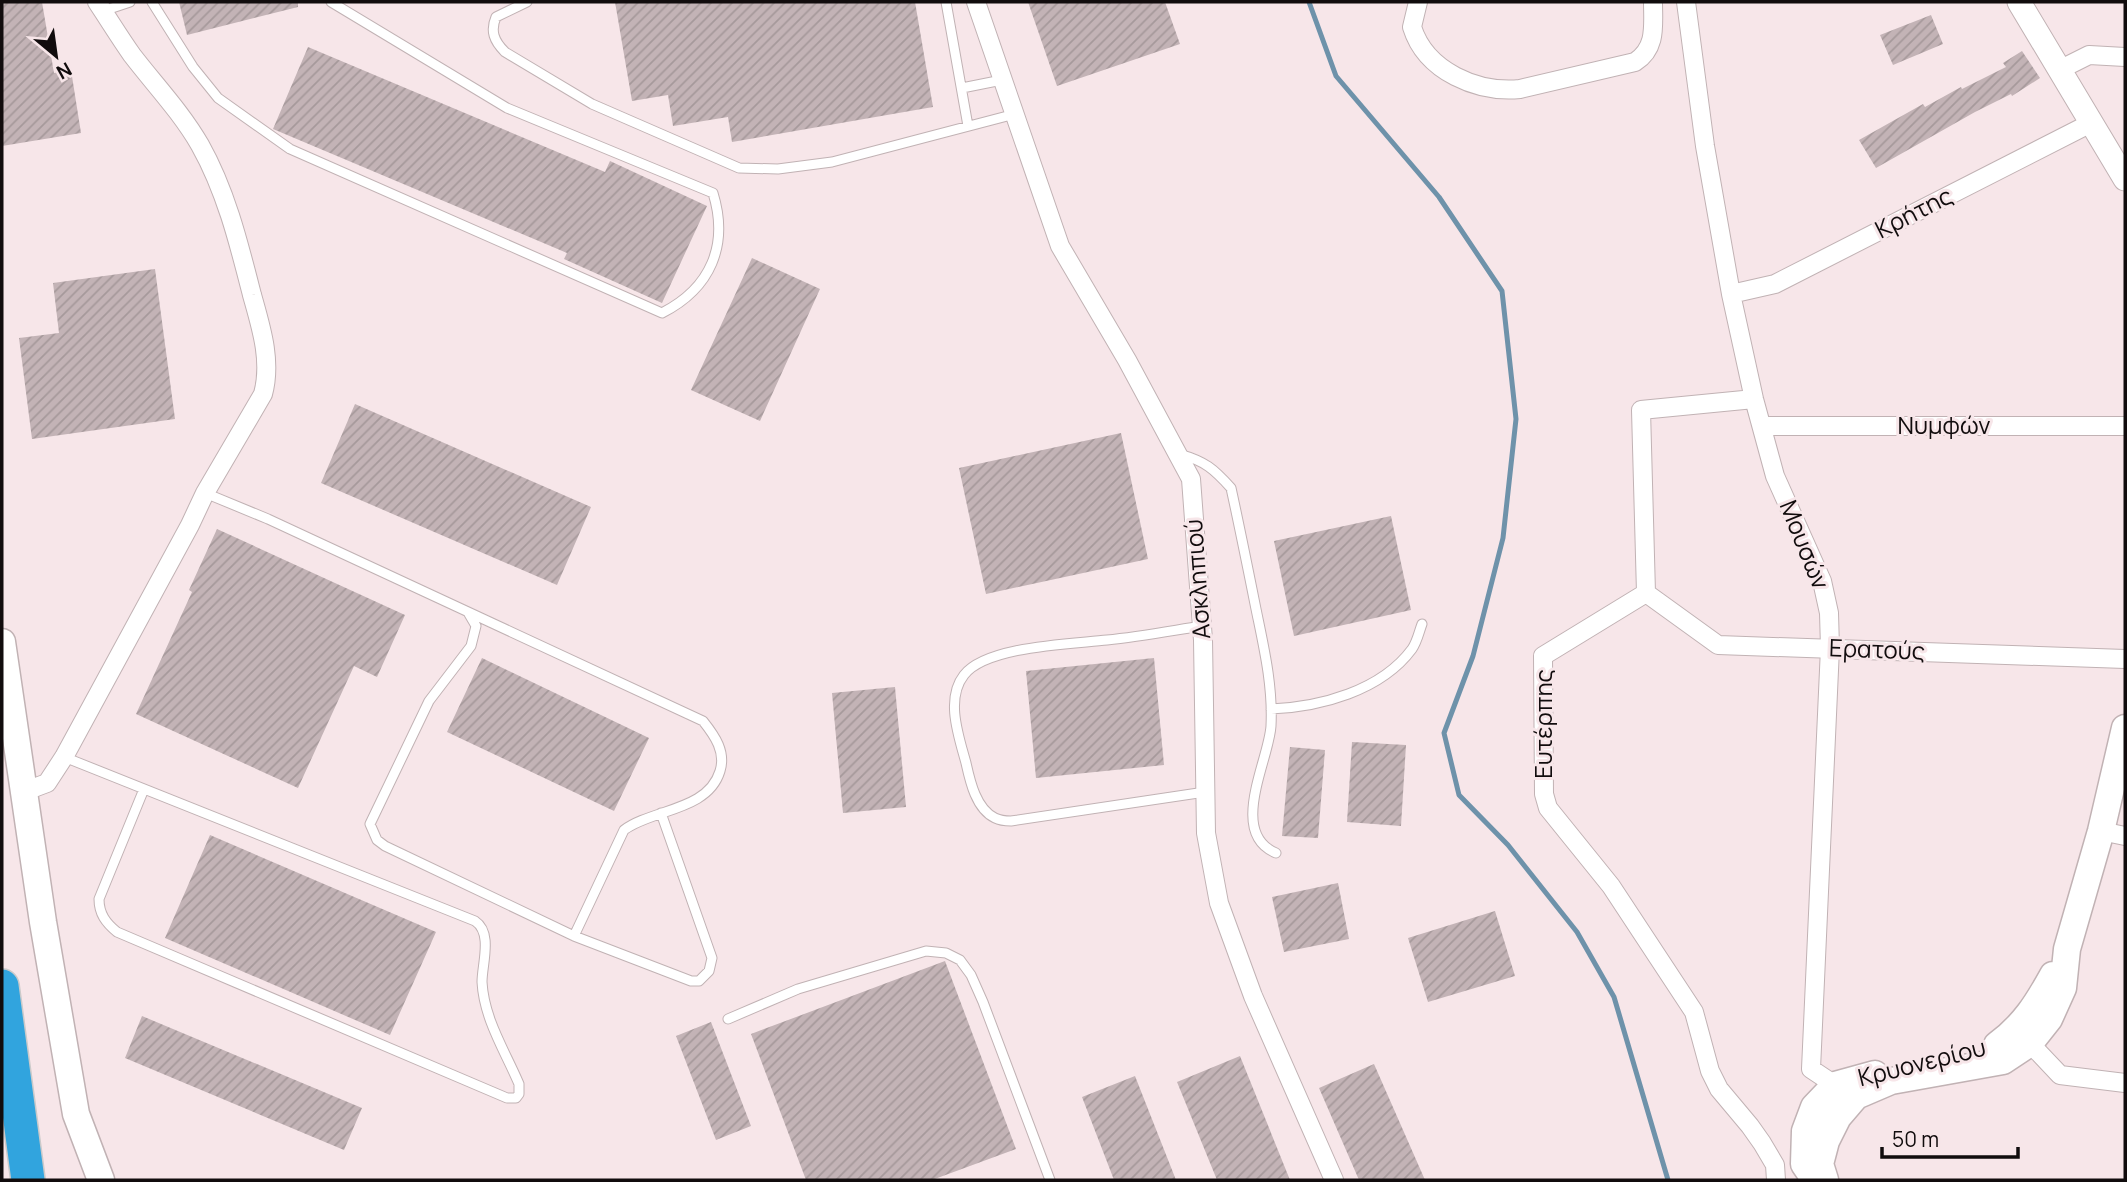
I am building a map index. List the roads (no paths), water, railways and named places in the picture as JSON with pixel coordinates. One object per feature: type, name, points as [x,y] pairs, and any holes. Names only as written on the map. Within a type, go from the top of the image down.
[{"type":"highway","points":[[4,1000],[28,1180]]},
{"type":"highway","points":[[4,1000],[48,1180]]},
{"type":"main road","points":[[2,642],[43,922],[76,1114],[101,1180]]},
{"type":"main road","name":"Κρυονερίου","points":[[1815,1180],[1804,1164],[1805,1131],[1814,1107],[1835,1085],[1887,1071],[1944,1062],[1987,1051],[2023,1037],[2049,1019],[2063,988],[2067,949],[2113,834],[2125,728]]},
{"type":"main road","name":"Κρυονερίου","points":[[1825,1180],[1820,1164],[1826,1141],[1838,1117],[1856,1096],[1891,1081],[2003,1061],[2023,1037]]},
{"type":"street","name":"Ασκληπιού","points":[[976,2],[1060,246],[1191,479],[1202,626],[1206,833],[1219,903],[1252,996],[1334,1180]]},
{"type":"street","points":[[1418,2],[1412,27],[1432,59],[1465,82],[1506,90],[1636,62],[1647,53],[1653,41],[1653,2]]},
{"type":"street","name":"Μουσών","points":[[1686,2],[1705,146],[1731,294],[1754,399],[1775,476],[1822,582],[1829,613],[1830,648],[1811,1069],[1835,1085]]},
{"type":"street","points":[[2019,2],[2125,179]]},
{"type":"street","points":[[23,792],[47,783],[64,757],[205,493],[263,394],[268,376],[259,321],[234,228],[200,146],[184,121],[130,53],[100,6]]},
{"type":"street","points":[[2061,69],[2089,54],[2125,57]]},
{"type":"street","name":"Κρήτης","points":[[1731,294],[1775,284],[2093,122]]},
{"type":"street","points":[[1646,593],[1641,410],[1754,399]]},
{"type":"street","name":"Νυμφών","points":[[1763,426],[2125,426]]},
{"type":"street","name":"Ερατούς","points":[[1646,593],[1718,645],[2125,659]]},
{"type":"street","name":"Ευτέρπης","points":[[1646,593],[1543,656],[1544,794],[1548,808],[1611,886],[1694,1012],[1710,1071],[1719,1089],[1750,1126],[1775,1165],[1776,1180]]},
{"type":"street","points":[[2023,1037],[2060,1075],[2125,1083]]},
{"type":"lane","points":[[100,6],[130,2]]},
{"type":"lane","points":[[152,2],[194,67],[218,97],[290,149],[662,313],[698,287],[717,249],[719,221],[712,193],[507,108],[331,2]]},
{"type":"lane","points":[[527,2],[496,17],[492,30],[505,52],[592,104],[739,168],[778,169],[832,162],[1015,114]]},
{"type":"lane","points":[[946,2],[968,126]]},
{"type":"lane","points":[[962,88],[1002,80]]},
{"type":"lane","points":[[1178,454],[1212,467],[1231,488],[1270,685],[1271,729],[1261,764],[1252,815],[1260,840],[1267,850],[1276,853]]},
{"type":"lane","points":[[205,493],[268,519],[703,721],[718,740],[722,765],[719,776],[700,797],[633,823],[624,830],[574,936]]},
{"type":"lane","points":[[468,612],[476,626],[471,646],[429,701],[370,824],[371,830],[385,846],[574,936],[691,981],[699,981],[705,977],[712,965],[712,958],[661,813]]},
{"type":"lane","points":[[1271,709],[1301,708],[1332,699],[1364,687],[1391,672],[1413,647],[1422,624]]},
{"type":"lane","points":[[1202,626],[997,655],[977,664],[964,674],[954,703],[958,732],[973,789],[984,809],[995,819],[1011,821],[1205,792]]},
{"type":"lane","points":[[64,757],[145,789],[480,924],[485,936],[483,1000],[519,1084],[516,1098],[507,1098],[167,954],[117,932],[106,923],[99,908],[99,899],[145,789]]},
{"type":"lane","points":[[728,1019],[798,989],[926,951],[946,953],[960,960],[971,975],[983,1002],[1050,1180]]},
{"type":"waterway","points":[[1309,2],[1336,76],[1439,197],[1502,291],[1516,419],[1503,538],[1473,656],[1444,733],[1459,795],[1508,845],[1577,932],[1614,997],[1668,1180]]}]
